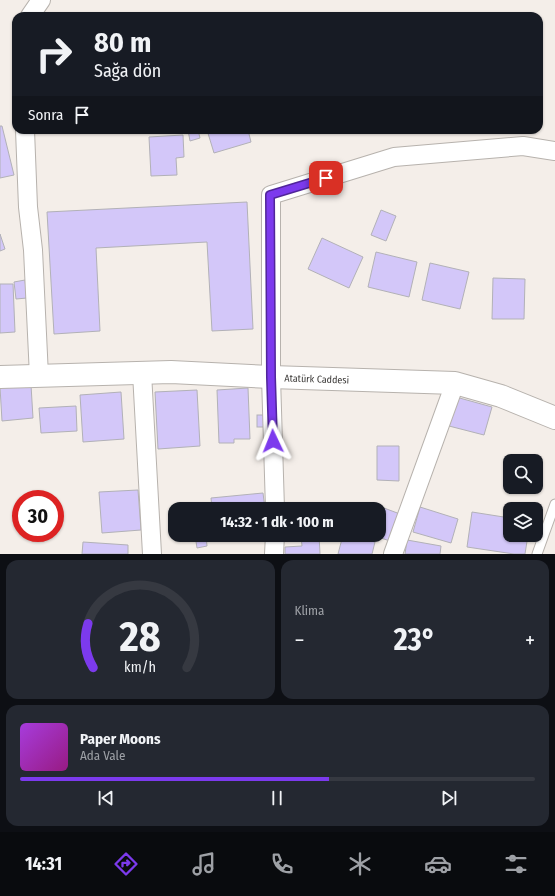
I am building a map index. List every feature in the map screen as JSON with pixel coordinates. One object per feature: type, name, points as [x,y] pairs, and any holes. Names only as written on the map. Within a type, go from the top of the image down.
[{"type":"main road","name":"Atatürk Caddesi","points":[[0,377],[171,372],[455,383],[501,396],[555,418]]},
{"type":"street","points":[[33,12],[41,0]]},
{"type":"street","points":[[25,134],[28,207],[33,250],[39,376]]},
{"type":"street","points":[[275,502],[271,377],[270,195],[394,157],[523,146],[555,151]]},
{"type":"street","points":[[142,373],[152,554]]},
{"type":"street","points":[[393,554],[455,383]]},
{"type":"street","points":[[274,554],[275,542]]},
{"type":"lane","points":[[537,554],[555,504]]},
{"type":"building","points":[[0,126],[2,126],[14,175],[0,178]]},
{"type":"building","points":[[189,134],[199,134],[200,138],[190,141]]},
{"type":"building","points":[[208,134],[249,134],[251,142],[214,153]]},
{"type":"building","points":[[183,135],[184,157],[176,158],[177,175],[151,176],[149,137]]},
{"type":"building","points":[[247,202],[253,329],[212,331],[207,242],[96,248],[100,331],[54,334],[47,212]]},
{"type":"building","points":[[381,210],[396,216],[386,241],[371,235]]},
{"type":"building","points":[[0,234],[5,249],[0,251]]},
{"type":"building","points":[[322,238],[363,257],[349,288],[308,269]]},
{"type":"building","points":[[376,252],[417,262],[409,297],[368,287]]},
{"type":"building","points":[[430,263],[469,272],[460,309],[422,300]]},
{"type":"building","points":[[493,278],[525,279],[524,319],[492,319]]},
{"type":"building","points":[[25,280],[27,298],[16,299],[14,282]]},
{"type":"building","points":[[0,284],[13,284],[15,332],[0,333]]},
{"type":"building","points":[[31,385],[33,418],[2,421],[0,387]]},
{"type":"building","points":[[248,388],[250,439],[234,439],[234,443],[219,443],[217,390]]},
{"type":"building","points":[[197,390],[200,446],[158,449],[155,392]]},
{"type":"building","points":[[121,392],[124,439],[83,442],[80,395]]},
{"type":"building","points":[[456,397],[492,407],[484,435],[449,426]]},
{"type":"building","points":[[76,406],[77,431],[41,433],[39,408]]},
{"type":"building","points":[[257,415],[267,415],[267,427],[257,427]]},
{"type":"building","points":[[377,446],[399,446],[399,481],[377,480]]},
{"type":"building","points":[[138,490],[141,530],[102,533],[99,492]]},
{"type":"building","points":[[263,493],[264,502],[211,502],[211,498]]},
{"type":"building","points":[[420,507],[458,519],[451,543],[413,532]]},
{"type":"building","points":[[386,509],[400,514],[390,541],[386,540]]},
{"type":"building","points":[[472,512],[503,517],[503,542],[527,542],[525,554],[514,554],[467,547]]},
{"type":"building","points":[[407,540],[441,546],[440,554],[405,554]]},
{"type":"building","points":[[83,542],[128,545],[128,554],[82,554]]},
{"type":"building","points":[[196,542],[207,542],[207,546],[197,548]]},
{"type":"building","points":[[302,542],[319,542],[320,554],[285,554],[285,547],[302,546]]},
{"type":"building","points":[[341,542],[375,542],[372,554],[338,554]]},
{"type":"route","points":[[273,441],[271,377],[270,195],[326,178]]}]
